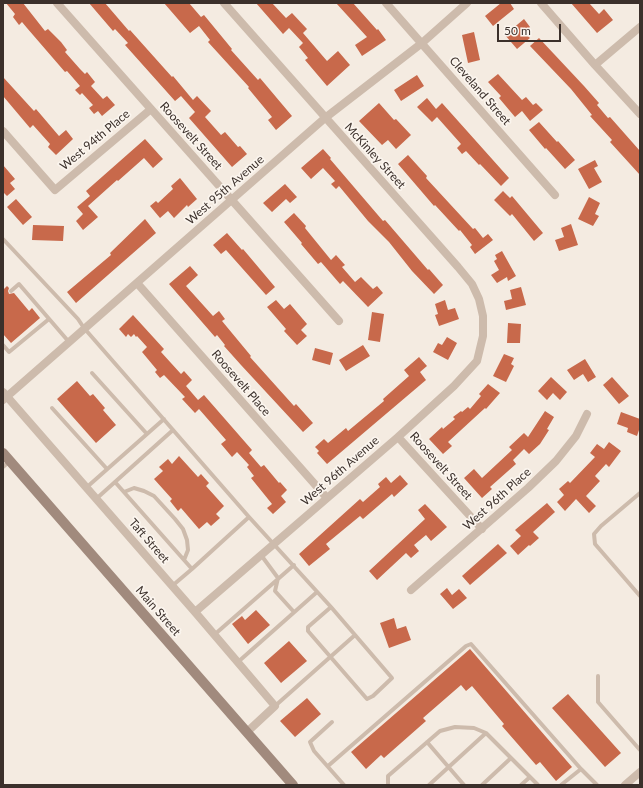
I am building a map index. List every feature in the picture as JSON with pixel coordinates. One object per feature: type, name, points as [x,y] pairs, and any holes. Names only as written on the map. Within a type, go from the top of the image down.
[{"type":"main road","name":"Main Street","points":[[5,461],[293,785]]},
{"type":"street","name":"Roosevelt Street","points":[[56,3],[233,200],[339,322]]},
{"type":"street","name":"McKinley Street","points":[[224,3],[472,284],[479,299],[483,316],[483,336]]},
{"type":"street","name":"Cleveland Street","points":[[386,3],[555,195]]},
{"type":"street","name":"West 95th Avenue","points":[[4,396],[233,200],[325,118],[422,43],[467,3]]},
{"type":"street","points":[[541,3],[595,66],[640,114]]},
{"type":"street","points":[[595,66],[640,27]]},
{"type":"street","name":"West 94th Place","points":[[3,132],[55,190],[151,109]]},
{"type":"street","name":"Roosevelt Place","points":[[137,283],[327,498]]},
{"type":"street","name":"West 96th Avenue","points":[[195,612],[398,437],[454,386],[477,361],[483,336]]},
{"type":"street","name":"Taft Street","points":[[4,396],[195,612],[275,706]]},
{"type":"street","name":"West 96th Place","points":[[411,590],[482,529],[556,461],[576,436],[587,414]]},
{"type":"street","name":"Roosevelt Street","points":[[398,437],[482,529]]},
{"type":"street","points":[[247,732],[275,706]]},
{"type":"street","points":[[626,785],[640,772]]},
{"type":"lane","points":[[3,239],[78,319],[84,328],[249,517],[294,565],[392,678],[373,696],[367,698],[308,631],[308,627],[330,607]]},
{"type":"lane","points":[[11,291],[19,284],[68,342]]},
{"type":"lane","points":[[3,345],[9,352],[49,319]]},
{"type":"lane","points":[[92,373],[147,434]]},
{"type":"lane","points":[[52,408],[107,469]]},
{"type":"lane","points":[[86,488],[164,419]]},
{"type":"lane","points":[[96,499],[174,430]]},
{"type":"lane","points":[[115,482],[192,568]]},
{"type":"lane","points":[[124,492],[134,488],[144,490],[154,496],[176,519],[183,529],[187,540],[188,550],[184,560]]},
{"type":"lane","points":[[640,493],[601,526],[594,534],[595,544],[640,596]]},
{"type":"lane","points":[[172,586],[249,517]]},
{"type":"lane","points":[[261,555],[278,578],[275,591],[294,612]]},
{"type":"lane","points":[[214,635],[294,565]]},
{"type":"lane","points":[[238,662],[317,592]]},
{"type":"lane","points":[[275,706],[331,658],[355,635]]},
{"type":"lane","points":[[328,766],[466,646],[471,644],[581,769],[597,785]]},
{"type":"lane","points":[[598,676],[598,702],[640,750]]},
{"type":"lane","points":[[332,722],[310,742],[314,751],[344,785]]},
{"type":"lane","points":[[388,785],[388,776],[427,742],[440,731],[455,727],[474,728],[486,734],[538,785]]},
{"type":"lane","points":[[429,785],[486,734]]},
{"type":"lane","points":[[427,742],[464,785]]},
{"type":"lane","points":[[482,785],[511,758]]},
{"type":"lane","points":[[561,785],[581,769]]},
{"type":"lane","points":[[521,785],[530,777]]},
{"type":"building","points":[[6,3],[23,3],[45,31],[48,29],[61,42],[67,50],[65,52],[80,69],[85,74],[87,72],[95,82],[91,86],[103,99],[107,96],[115,105],[102,116],[98,111],[94,114],[89,108],[93,105],[82,93],[80,95],[75,90],[80,86],[67,71],[65,72],[22,22],[19,25],[13,17],[15,14]]},
{"type":"building","points":[[89,3],[105,3],[129,31],[130,30],[172,77],[173,76],[193,100],[197,96],[211,111],[205,117],[221,135],[225,132],[238,147],[240,146],[247,154],[232,167],[189,118],[195,112],[181,96],[175,101],[125,45],[128,43],[115,29],[113,31]]},
{"type":"building","points":[[164,3],[189,3],[201,17],[204,15],[232,49],[231,50],[258,80],[260,78],[292,116],[276,130],[268,120],[272,117],[248,88],[249,87],[208,42],[210,40],[199,26],[190,33]]},
{"type":"building","points":[[256,3],[272,3],[286,18],[292,13],[307,29],[303,33],[327,61],[338,51],[350,65],[327,86],[305,60],[308,58],[299,47],[303,43],[289,28],[283,34]]},
{"type":"building","points":[[336,3],[353,3],[377,30],[378,29],[386,40],[362,56],[355,45],[367,37]]},
{"type":"building","points":[[501,3],[510,3],[514,9],[493,26],[485,16]]},
{"type":"building","points":[[571,3],[589,3],[599,14],[604,9],[613,20],[597,33]]},
{"type":"building","points":[[524,19],[530,27],[524,32],[530,38],[517,49],[505,35]]},
{"type":"building","points":[[474,32],[480,60],[468,63],[462,35]]},
{"type":"building","points":[[539,38],[599,103],[597,105],[608,118],[610,117],[640,151],[640,175],[610,142],[612,140],[590,116],[592,115],[571,89],[530,46]]},
{"type":"building","points":[[498,74],[522,100],[526,97],[533,105],[536,103],[543,110],[530,121],[522,111],[515,117],[499,98],[501,96],[488,82]]},
{"type":"building","points":[[417,75],[424,86],[401,101],[394,90]]},
{"type":"building","points":[[3,77],[34,111],[36,109],[59,136],[66,130],[73,139],[56,155],[48,147],[50,144],[33,125],[30,128],[3,96]]},
{"type":"building","points":[[427,98],[436,109],[442,103],[509,178],[501,186],[466,151],[462,154],[457,148],[461,144],[437,117],[432,122],[417,107]]},
{"type":"building","points":[[379,103],[394,120],[396,119],[411,135],[396,149],[388,140],[382,145],[359,121]]},
{"type":"building","points":[[539,122],[575,160],[565,169],[529,130]]},
{"type":"building","points":[[145,139],[163,159],[153,168],[144,158],[118,181],[117,180],[88,206],[98,217],[83,230],[76,221],[83,214],[77,207],[90,196],[86,191]]},
{"type":"building","points":[[323,149],[383,221],[385,220],[428,270],[429,269],[443,285],[434,294],[412,271],[389,242],[368,221],[339,186],[336,189],[331,184],[335,181],[323,168],[311,179],[301,168]]},
{"type":"building","points":[[408,155],[427,176],[426,178],[473,229],[475,228],[483,238],[488,234],[493,240],[475,254],[470,247],[472,245],[460,230],[459,231],[435,205],[434,206],[398,164]]},
{"type":"building","points":[[595,160],[598,166],[594,168],[602,182],[589,189],[578,169]]},
{"type":"building","points":[[3,165],[15,179],[10,183],[15,189],[7,196],[3,192]]},
{"type":"building","points":[[180,178],[197,199],[188,207],[187,205],[174,218],[168,211],[160,218],[150,206],[156,201],[158,203],[173,189],[171,186]]},
{"type":"building","points":[[285,184],[297,197],[290,203],[286,199],[272,212],[263,203]]},
{"type":"building","points":[[503,191],[510,198],[512,196],[543,233],[534,241],[512,214],[510,216],[494,200]]},
{"type":"building","points":[[589,197],[600,203],[595,214],[599,216],[593,226],[578,219]]},
{"type":"building","points":[[16,199],[32,217],[23,225],[7,207]]},
{"type":"building","points":[[294,213],[306,226],[305,228],[331,260],[336,255],[345,265],[342,267],[355,282],[361,277],[373,289],[377,286],[383,293],[368,307],[343,281],[340,284],[321,262],[318,264],[284,222]]},
{"type":"building","points":[[145,219],[156,233],[76,303],[67,292],[111,255],[110,253]]},
{"type":"building","points":[[571,224],[578,245],[559,251],[555,240],[564,237],[561,228]]},
{"type":"building","points":[[33,225],[64,226],[63,241],[32,240]]},
{"type":"building","points":[[227,233],[242,250],[243,249],[275,287],[266,295],[226,250],[221,254],[213,245]]},
{"type":"building","points":[[502,251],[516,276],[508,281],[507,277],[497,283],[491,275],[499,270],[494,261],[497,259],[495,255]]},
{"type":"building","points":[[190,266],[198,275],[186,286],[213,316],[219,311],[225,319],[222,321],[251,356],[250,357],[294,406],[296,404],[313,423],[303,432],[224,346],[225,345],[217,335],[215,337],[169,284]]},
{"type":"building","points":[[7,286],[9,288],[9,294],[14,293],[29,311],[32,308],[40,318],[11,343],[3,334],[3,290]]},
{"type":"building","points":[[521,287],[526,305],[506,310],[504,301],[512,299],[510,290]]},
{"type":"building","points":[[276,300],[284,309],[290,304],[307,324],[301,330],[307,336],[297,345],[284,331],[286,329],[267,307]]},
{"type":"building","points":[[445,300],[448,310],[455,308],[459,319],[439,326],[435,315],[438,314],[435,304]]},
{"type":"building","points":[[372,312],[384,314],[380,342],[368,340]]},
{"type":"building","points":[[133,315],[164,349],[161,352],[181,374],[184,371],[192,380],[186,386],[198,400],[204,395],[252,450],[249,453],[261,467],[264,465],[287,490],[281,496],[286,502],[273,514],[267,508],[272,504],[251,478],[254,476],[247,467],[249,465],[237,452],[232,457],[221,444],[226,440],[199,409],[195,413],[182,399],[185,397],[164,375],[160,378],[155,372],[157,370],[142,352],[147,347],[137,336],[136,337],[134,334],[131,337],[128,334],[126,337],[119,329]]},
{"type":"building","points":[[508,323],[521,324],[520,343],[507,343]]},
{"type":"building","points":[[447,337],[457,343],[448,360],[433,352],[438,343],[442,345]]},
{"type":"building","points":[[363,345],[370,356],[346,371],[339,360]]},
{"type":"building","points":[[315,348],[333,353],[330,365],[312,360]]},
{"type":"building","points":[[504,354],[514,358],[511,364],[514,366],[506,382],[493,376]]},
{"type":"building","points":[[419,357],[427,366],[420,372],[426,380],[327,464],[317,453],[319,451],[315,447],[324,439],[328,443],[346,428],[348,431],[384,401],[383,399],[409,376],[404,370]]},
{"type":"building","points":[[585,359],[596,377],[588,382],[583,374],[574,380],[567,370]]},
{"type":"building","points":[[551,377],[567,392],[560,400],[553,393],[547,400],[538,391]]},
{"type":"building","points":[[612,377],[629,396],[619,404],[603,385]]},
{"type":"building","points":[[77,381],[90,396],[93,394],[105,408],[103,410],[116,425],[96,443],[57,399]]},
{"type":"building","points":[[488,384],[500,393],[486,409],[485,408],[448,442],[452,446],[443,454],[429,439],[442,427],[443,429],[455,419],[453,417],[461,411],[462,412],[468,407],[470,409],[481,396],[479,394]]},
{"type":"building","points":[[545,411],[554,417],[547,429],[549,430],[540,444],[529,454],[524,449],[513,460],[516,464],[490,487],[492,489],[482,498],[464,478],[474,469],[482,478],[512,450],[509,447],[524,433],[528,437]]},
{"type":"building","points":[[621,412],[640,419],[640,427],[637,436],[627,432],[628,428],[617,424]]},
{"type":"building","points":[[609,442],[621,451],[609,467],[606,464],[595,476],[600,481],[586,496],[596,506],[589,513],[576,499],[565,511],[557,502],[564,495],[559,489],[568,481],[570,483],[595,457],[590,453],[597,444],[604,449]]},
{"type":"building","points":[[179,456],[198,477],[201,474],[209,483],[206,486],[224,506],[216,514],[220,518],[211,526],[207,522],[199,529],[181,508],[178,511],[170,501],[172,499],[154,479],[163,471],[159,467],[168,459],[172,464]]},
{"type":"building","points":[[400,475],[408,484],[394,497],[392,494],[363,519],[360,516],[326,544],[330,549],[309,566],[299,554],[360,499],[363,502],[380,487],[378,484],[386,477],[391,483]]},
{"type":"building","points":[[547,503],[555,512],[533,532],[539,538],[518,555],[510,546],[521,536],[515,530]]},
{"type":"building","points":[[425,504],[447,527],[431,541],[426,535],[414,545],[419,551],[411,558],[406,553],[377,580],[369,571],[425,519],[418,510]]},
{"type":"building","points":[[498,544],[507,553],[470,585],[462,576]]},
{"type":"building","points":[[447,588],[452,595],[459,589],[467,598],[453,609],[440,594]]},
{"type":"building","points":[[256,610],[270,625],[248,644],[232,624],[242,616],[245,620]]},
{"type":"building","points":[[394,618],[397,629],[406,626],[411,640],[389,648],[380,623]]},
{"type":"building","points":[[289,641],[307,661],[281,683],[264,663]]},
{"type":"building","points":[[470,649],[572,767],[556,781],[540,762],[536,765],[502,726],[504,724],[472,686],[466,691],[461,685],[423,718],[426,721],[384,758],[381,755],[366,769],[351,752]]},
{"type":"building","points":[[568,694],[621,753],[605,767],[552,708]]},
{"type":"building","points":[[307,698],[321,714],[295,737],[280,721]]}]
